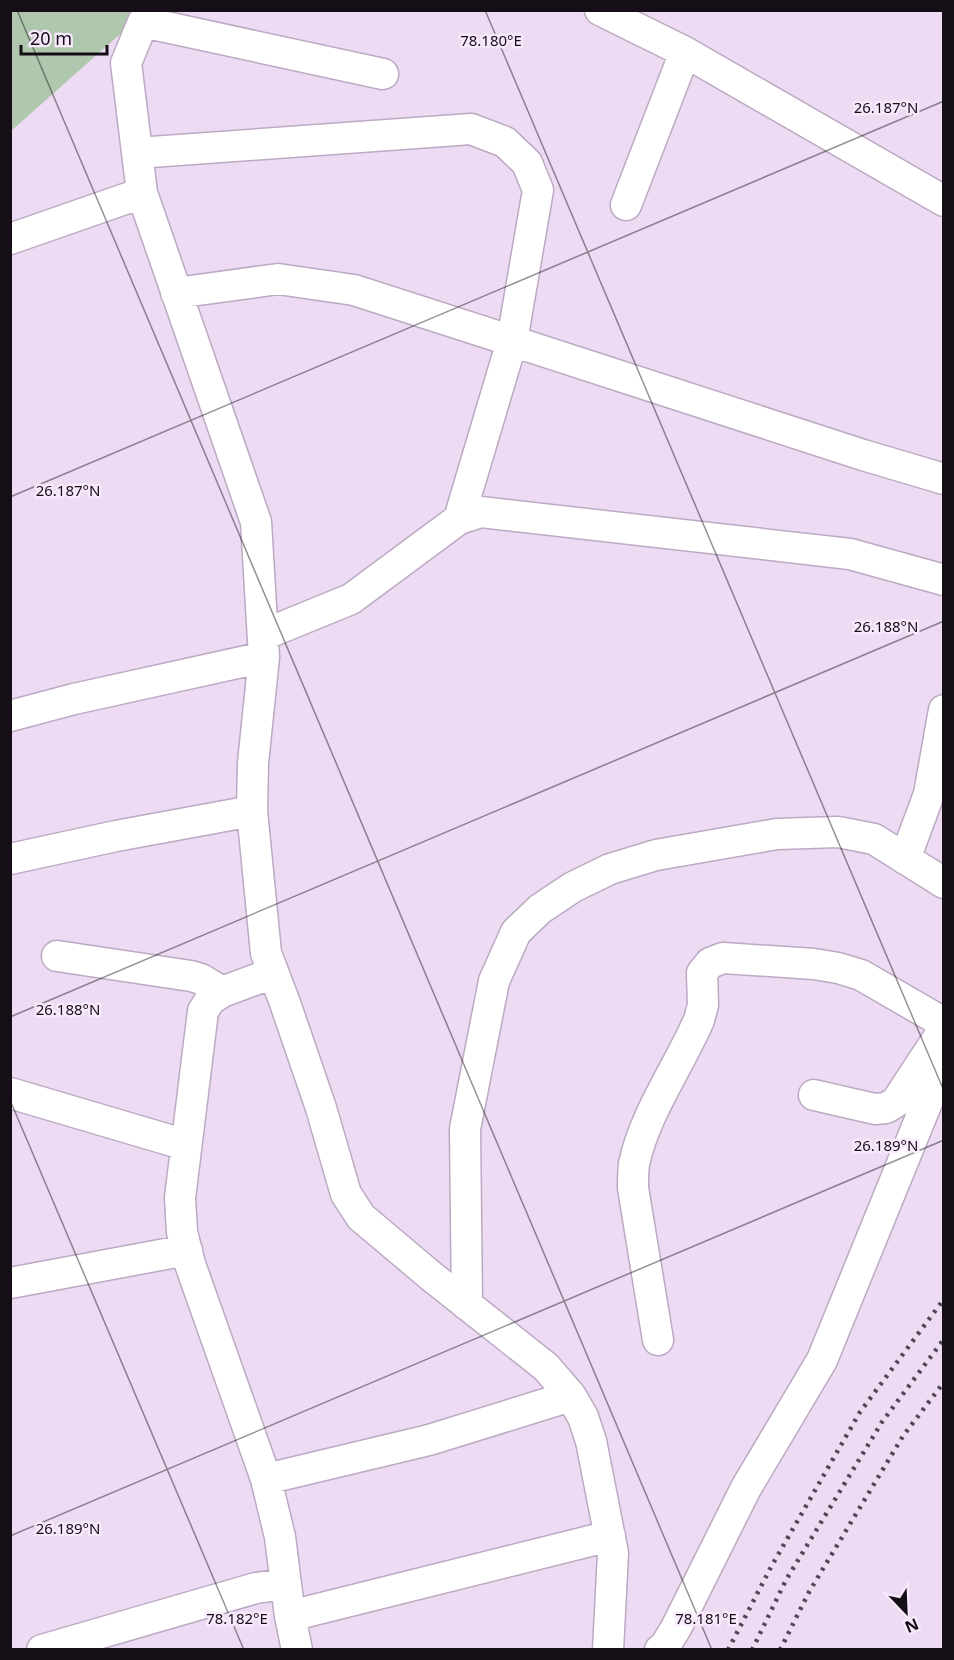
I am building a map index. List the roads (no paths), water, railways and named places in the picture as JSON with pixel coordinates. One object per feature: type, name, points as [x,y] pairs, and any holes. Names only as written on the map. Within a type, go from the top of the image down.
[{"type":"street","points":[[600,10],[685,52],[944,201]]},
{"type":"street","points":[[383,74],[147,16],[126,63],[142,193],[255,522],[263,646],[252,811],[266,953],[321,1108],[346,1194],[361,1217],[466,1305],[546,1366],[571,1396],[583,1417],[591,1441],[613,1553],[608,1650]]},
{"type":"street","points":[[626,205],[685,52]]},
{"type":"street","points":[[137,153],[471,129],[505,142],[527,163],[538,190],[512,341],[459,519]]},
{"type":"street","points":[[10,239],[142,193]]},
{"type":"street","points":[[176,293],[278,279],[354,290],[863,455],[944,479]]},
{"type":"street","points":[[10,716],[263,646],[351,598],[459,519],[481,512],[850,554],[944,580]]},
{"type":"street","points":[[905,859],[929,794],[944,710]]},
{"type":"street","points":[[10,859],[116,836],[252,811]]},
{"type":"street","points":[[466,1305],[465,1129],[494,981],[516,932],[540,909],[573,887],[610,869],[656,855],[777,834],[838,832],[874,839],[944,883]]},
{"type":"street","points":[[57,956],[191,976],[201,979],[222,992]]},
{"type":"street","points":[[658,1340],[633,1188],[633,1167],[650,1119],[699,1020],[703,1005],[702,973],[710,963],[723,958],[814,964],[838,968],[861,975],[944,1023]]},
{"type":"street","points":[[273,973],[222,992],[210,1000],[204,1011],[180,1198],[182,1232],[194,1276],[266,1479],[280,1537],[290,1616],[297,1650]]},
{"type":"street","points":[[814,1095],[875,1109],[886,1108],[896,1102],[944,1029]]},
{"type":"street","points":[[660,1650],[676,1628],[746,1488],[822,1360],[928,1100],[944,1073]]},
{"type":"street","points":[[10,1093],[186,1145]]},
{"type":"street","points":[[10,1283],[187,1250]]},
{"type":"street","points":[[266,1479],[429,1440],[571,1396]]},
{"type":"street","points":[[290,1616],[610,1536]]},
{"type":"street","points":[[42,1650],[256,1588],[286,1584]]},
{"type":"railway","points":[[728,1650],[771,1567],[860,1412],[944,1299]]},
{"type":"railway","points":[[752,1650],[786,1580],[882,1422],[944,1339]]},
{"type":"railway","points":[[780,1650],[809,1592],[903,1436],[944,1382]]}]
